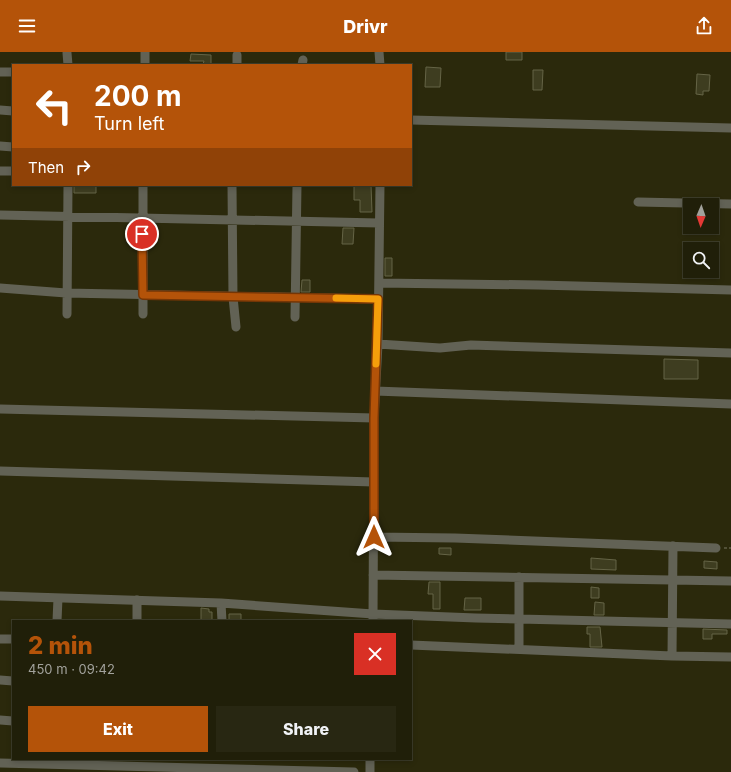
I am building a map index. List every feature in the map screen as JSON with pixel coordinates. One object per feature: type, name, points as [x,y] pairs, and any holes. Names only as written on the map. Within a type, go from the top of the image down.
[{"type":"street","points":[[144,64],[145,52]]},
{"type":"street","points":[[379,52],[380,64]]},
{"type":"street","points":[[67,53],[68,64]]},
{"type":"street","points":[[237,55],[237,64]]},
{"type":"street","points":[[0,72],[12,72]]},
{"type":"street","points":[[0,110],[12,111]]},
{"type":"street","points":[[412,120],[731,128]]},
{"type":"street","points":[[0,146],[12,147]]},
{"type":"street","points":[[0,170],[12,171]]},
{"type":"street","points":[[67,314],[68,186]]},
{"type":"street","points":[[143,186],[143,314]]},
{"type":"street","points":[[232,186],[233,297],[236,327]]},
{"type":"street","points":[[295,317],[295,222],[297,186]]},
{"type":"street","points":[[373,617],[374,418],[378,344],[380,186]]},
{"type":"street","points":[[638,202],[731,204]]},
{"type":"street","points":[[0,215],[379,223]]},
{"type":"street","points":[[379,283],[731,290]]},
{"type":"street","points":[[0,288],[66,293],[378,299]]},
{"type":"street","points":[[378,344],[440,348],[471,345],[731,353]]},
{"type":"street","points":[[375,391],[731,404]]},
{"type":"street","points":[[0,409],[374,418]]},
{"type":"street","points":[[0,471],[374,482]]},
{"type":"street","points":[[374,537],[455,538],[716,548]]},
{"type":"street","points":[[672,656],[674,580],[673,546]]},
{"type":"street","points":[[373,574],[731,581]]},
{"type":"street","points":[[519,577],[519,649]]},
{"type":"street","points":[[0,596],[221,603],[373,617],[519,618],[731,624]]},
{"type":"street","points":[[57,620],[58,598]]},
{"type":"street","points":[[137,600],[137,620]]},
{"type":"street","points":[[221,603],[222,620]]},
{"type":"street","points":[[0,639],[12,639]]},
{"type":"street","points":[[412,645],[672,656],[731,657]]},
{"type":"street","points":[[0,680],[12,681]]},
{"type":"street","points":[[0,720],[12,721]]},
{"type":"street","points":[[220,769],[221,760]]},
{"type":"street","points":[[370,760],[370,772]]},
{"type":"street","points":[[0,763],[135,763],[220,769],[354,772]]},
{"type":"building","points":[[506,52],[522,52],[522,60],[506,60]]},
{"type":"building","points":[[191,54],[211,55],[211,64],[203,64],[204,61],[190,61]]},
{"type":"building","points":[[426,67],[441,68],[440,87],[425,87]]},
{"type":"building","points":[[533,70],[543,70],[542,90],[533,90]]},
{"type":"building","points":[[697,74],[710,75],[709,91],[703,91],[703,95],[696,94]]},
{"type":"building","points":[[74,186],[96,186],[96,193],[74,193]]},
{"type":"building","points":[[354,186],[371,186],[372,212],[360,212],[360,200],[354,200]]},
{"type":"building","points":[[343,228],[354,228],[353,244],[342,244]]},
{"type":"building","points":[[385,258],[392,258],[392,276],[385,276]]},
{"type":"building","points":[[302,280],[310,280],[310,292],[301,292]]},
{"type":"building","points":[[664,359],[698,360],[698,379],[664,379]]},
{"type":"building","points":[[439,548],[451,548],[451,555],[439,554]]},
{"type":"building","points":[[591,558],[616,560],[616,570],[591,569]]},
{"type":"building","points":[[704,561],[717,562],[717,569],[704,568]]},
{"type":"building","points":[[429,582],[440,582],[440,609],[433,609],[433,594],[428,594]]},
{"type":"building","points":[[591,587],[599,588],[599,598],[591,598]]},
{"type":"building","points":[[465,598],[481,598],[481,610],[464,610]]},
{"type":"building","points":[[595,602],[604,603],[604,615],[594,615]]},
{"type":"building","points":[[201,608],[209,609],[209,612],[212,612],[212,620],[201,620]]},
{"type":"building","points":[[229,614],[241,614],[241,620],[229,620]]},
{"type":"building","points":[[587,627],[600,627],[602,647],[590,647],[590,634],[587,634]]},
{"type":"building","points":[[703,629],[727,630],[727,634],[712,634],[712,639],[703,639]]},
{"type":"slow traffic","points":[[336,298],[378,299],[378,344],[376,364]]},
{"type":"route","points":[[142,234],[143,295],[378,299],[378,344],[374,418],[374,537]]}]
